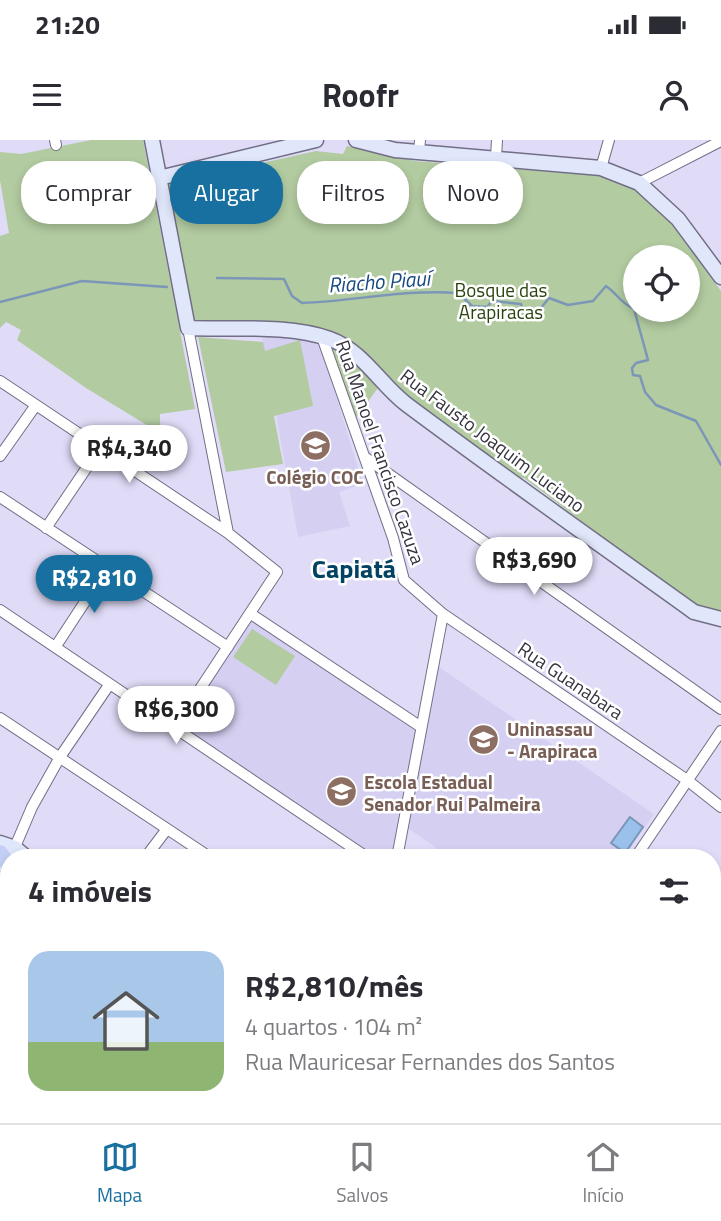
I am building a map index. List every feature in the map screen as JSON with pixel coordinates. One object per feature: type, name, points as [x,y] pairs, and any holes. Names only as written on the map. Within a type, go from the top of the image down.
[{"type":"street","points":[[152,140],[228,533]]},
{"type":"street","points":[[159,178],[257,146],[316,140]]},
{"type":"street","points":[[356,140],[395,150],[420,146],[601,168],[639,183],[678,219],[721,277]]},
{"type":"street","points":[[496,157],[497,140]]},
{"type":"street","points":[[601,168],[609,140]]},
{"type":"street","points":[[639,183],[721,141]]},
{"type":"street","name":"Rua Fausto Joaquim Luciano","points":[[188,328],[279,331],[322,337],[347,348],[400,399],[694,612],[721,619]]},
{"type":"street","name":"Rua Manoel Francisco Cazuza","points":[[322,337],[404,580]]},
{"type":"street","points":[[0,381],[228,533],[277,572],[175,727]]},
{"type":"street","points":[[0,456],[36,405]]},
{"type":"street","points":[[46,528],[100,448]]},
{"type":"street","points":[[365,458],[721,709]]},
{"type":"street","points":[[0,497],[228,647]]},
{"type":"street","points":[[55,646],[107,568]]},
{"type":"street","name":"Rua Guanabara","points":[[404,580],[443,614],[687,780],[721,807]]},
{"type":"street","points":[[0,610],[355,849]]},
{"type":"street","points":[[251,614],[421,727]]},
{"type":"street","points":[[399,849],[443,614]]},
{"type":"street","points":[[12,849],[60,757],[109,685]]},
{"type":"street","points":[[0,718],[197,849]]},
{"type":"street","points":[[641,849],[721,732]]},
{"type":"street","points":[[152,849],[167,829]]},
{"type":"shaded area","name":"Colégio COC","points":[[261,331],[318,337],[363,484],[339,492],[350,526],[298,537]]},
{"type":"shaded area","name":"Escola Estadual Senador Rui Palmeira","points":[[251,614],[421,727],[398,849],[356,849],[175,727]]},
{"type":"shaded area","name":"Uninassau - Arapiraca","points":[[436,665],[654,814],[630,849],[438,849],[406,827]]},
{"type":"green space","points":[[91,140],[143,140],[147,161],[21,161],[21,224],[156,224],[156,207],[195,409],[160,414],[160,433],[86,388],[17,340],[21,330],[6,322],[0,328],[0,236],[9,233],[0,180],[0,152],[21,154]]},
{"type":"green space","name":"Bosque das Arapiracas","points":[[347,146],[423,162],[423,224],[523,224],[523,170],[602,176],[638,189],[667,217],[687,245],[623,245],[623,322],[700,322],[700,262],[721,291],[721,615],[700,610],[524,478],[517,479],[404,397],[340,338],[190,325],[170,224],[283,224],[283,161],[271,161],[316,151],[343,154]]},
{"type":"green space","name":"Bosque das Arapiracas","points":[[170,178],[170,221],[162,180]]},
{"type":"green space","points":[[198,337],[263,342],[265,351],[300,340],[313,406],[274,416],[283,464],[226,472]]},
{"type":"green space","points":[[322,337],[383,381],[353,422]]},
{"type":"green space","points":[[252,629],[295,656],[276,685],[233,657]]},
{"type":"water","points":[[630,817],[643,827],[628,849],[619,849],[611,843]]},
{"type":"waterway","name":"Riacho Piauí","points":[[217,278],[284,279],[292,296],[302,303],[399,294],[458,293],[472,306],[487,307],[492,301],[521,304],[525,317],[532,319],[549,298],[568,305],[593,301],[606,286],[634,309],[648,360],[636,363],[632,368],[633,375],[640,376],[645,392],[656,405],[696,421],[721,465]]},
{"type":"waterway","name":"Riacho Piauí","points":[[0,302],[82,281],[167,287]]},
{"type":"place","name":"Colégio COC","points":[[315,445]]},
{"type":"place","name":"Uninassau - Arapiraca","points":[[484,739]]},
{"type":"place","name":"Escola Estadual Senador Rui Palmeira","points":[[341,792]]},
{"type":"district","name":"Capiatá","points":[[354,568]]}]
